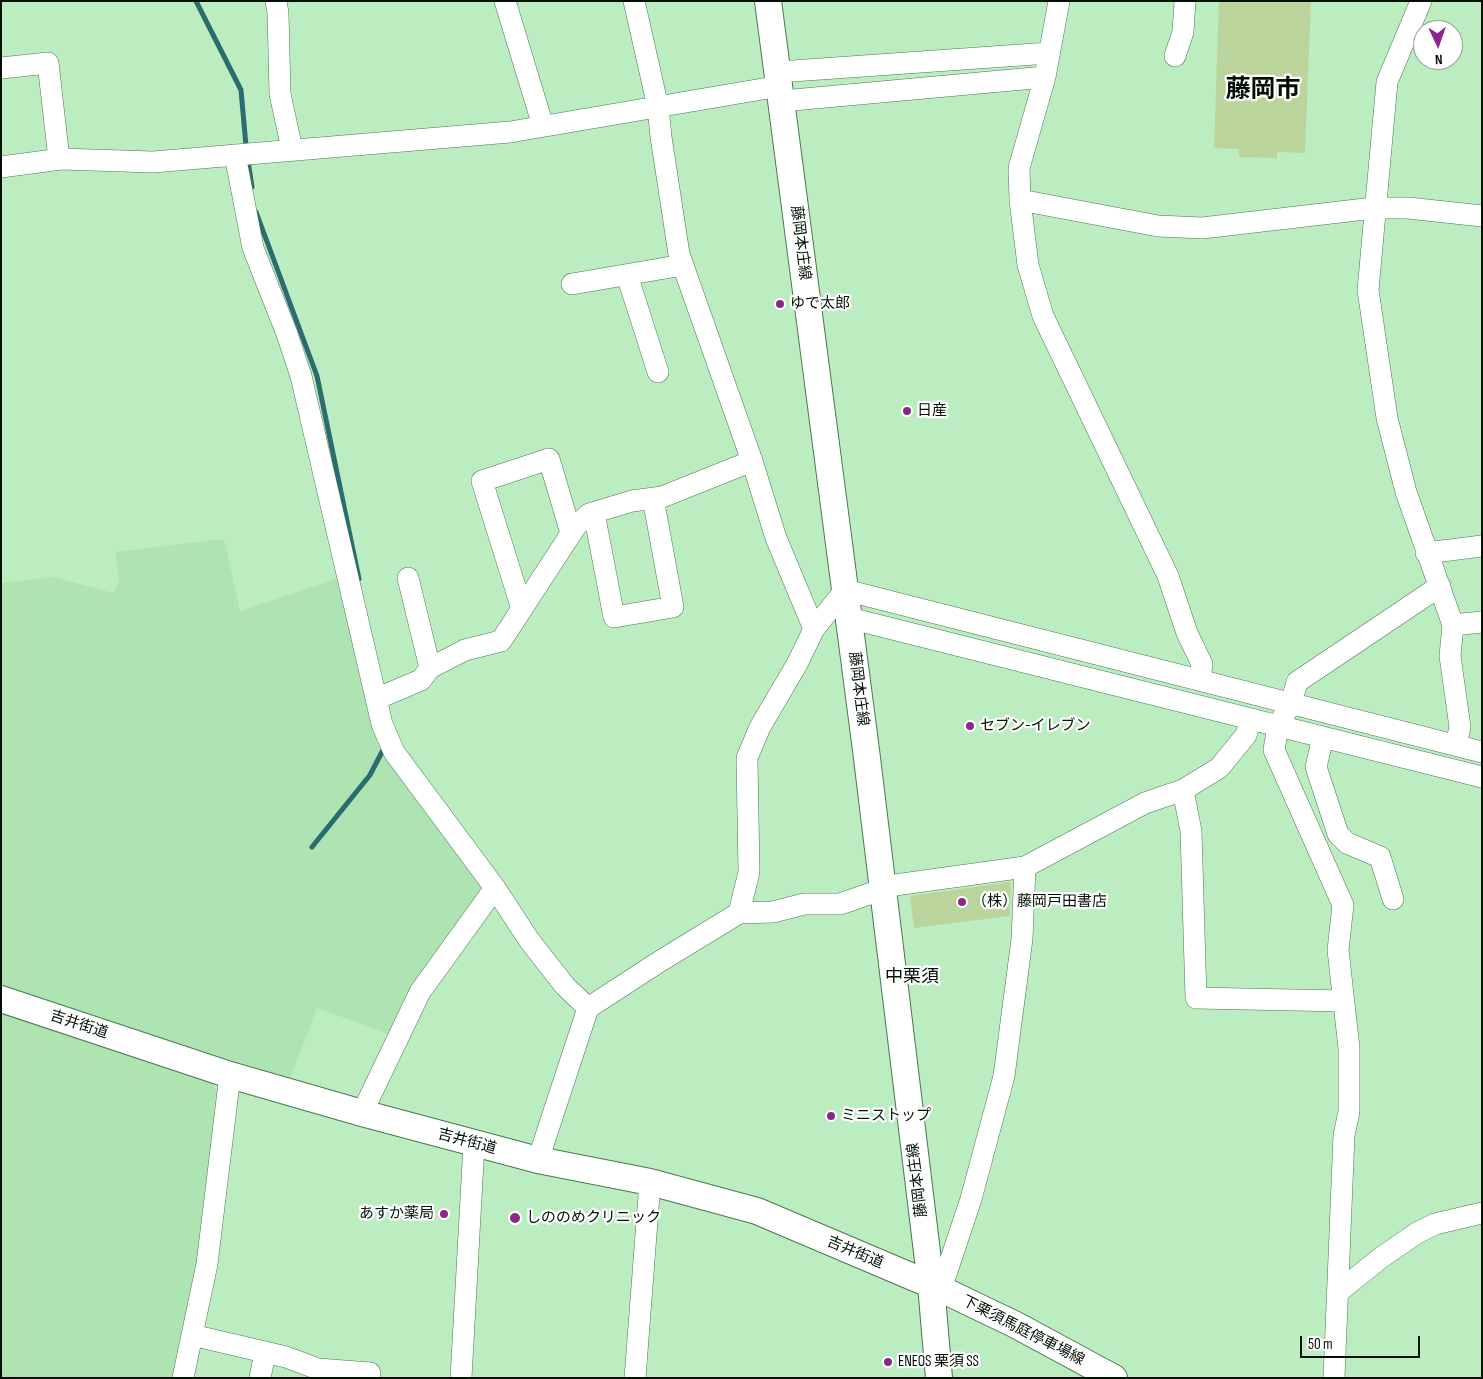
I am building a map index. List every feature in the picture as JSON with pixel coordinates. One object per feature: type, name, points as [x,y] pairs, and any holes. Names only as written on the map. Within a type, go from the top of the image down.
[{"type":"main road","name":"藤岡本庄線","points":[[768,1],[936,1287],[939,1378]]},
{"type":"main road","name":"吉井街道","points":[[1,999],[230,1075],[362,1113],[538,1160],[650,1182],[757,1211],[936,1287]]},
{"type":"main road","name":"下栗須馬庭停車場線","points":[[936,1287],[1016,1325],[1114,1378]]},
{"type":"street","points":[[276,1],[280,94],[292,149]]},
{"type":"street","points":[[505,1],[543,126]]},
{"type":"street","points":[[634,1],[658,107],[679,254],[752,461],[776,538],[814,628]]},
{"type":"street","points":[[1059,1],[1045,77],[1019,168],[1020,200],[1028,264],[1043,316],[1168,576],[1187,633],[1202,664],[1200,680]]},
{"type":"street","points":[[1175,56],[1183,32],[1185,1]]},
{"type":"street","points":[[1421,1],[1387,82],[1368,290],[1387,418],[1406,492],[1453,625],[1450,656],[1460,727],[1456,745]]},
{"type":"street","points":[[1,167],[59,159],[153,162],[510,132],[780,86],[1049,53]]},
{"type":"street","points":[[1,68],[48,62],[59,159]]},
{"type":"street","points":[[780,86],[1045,77]]},
{"type":"street","points":[[235,155],[253,248],[287,334],[301,376],[382,724],[394,752],[495,888],[530,940],[565,986],[588,1008]]},
{"type":"street","points":[[1020,200],[1158,226],[1193,227],[1374,208],[1408,208],[1482,216]]},
{"type":"street","points":[[572,284],[683,265]]},
{"type":"street","points":[[626,275],[658,372]]},
{"type":"street","points":[[522,609],[482,481],[549,459],[571,533]]},
{"type":"street","points":[[376,699],[421,680],[430,668],[465,650],[501,642],[571,533],[589,514],[632,501],[678,492],[752,461]]},
{"type":"street","points":[[594,513],[614,617],[672,607],[653,498]]},
{"type":"street","points":[[1426,553],[1482,546]]},
{"type":"street","points":[[408,578],[430,668]]},
{"type":"street","points":[[1334,1378],[1344,1135],[1349,1112],[1349,1048],[1338,950],[1343,905],[1274,750],[1278,726],[1291,703],[1297,682],[1440,586]]},
{"type":"street","points":[[739,913],[749,872],[747,758],[760,727],[797,664],[814,628],[845,590],[1482,752]]},
{"type":"street","points":[[849,618],[1482,777]]},
{"type":"street","points":[[1453,625],[1482,622]]},
{"type":"street","points":[[538,1160],[588,1008],[662,960],[739,913],[773,912],[804,904],[840,904],[883,888],[1024,867],[1145,803],[1183,790],[1219,768],[1246,735],[1251,719]]},
{"type":"street","points":[[1323,737],[1316,767],[1338,834],[1347,843],[1380,857],[1393,900]]},
{"type":"street","points":[[1183,790],[1191,831],[1196,998],[1344,1001]]},
{"type":"street","points":[[936,1287],[971,1199],[1004,1076],[1022,939],[1024,867]]},
{"type":"street","points":[[362,1113],[420,992],[495,888]]},
{"type":"street","points":[[183,1378],[207,1264],[230,1075]]},
{"type":"street","points":[[461,1378],[474,1144]]},
{"type":"street","points":[[634,1378],[650,1182]]},
{"type":"street","points":[[1337,1293],[1382,1257],[1417,1233],[1435,1224],[1482,1213]]},
{"type":"street","points":[[192,1335],[265,1353],[318,1369],[370,1373]]},
{"type":"street","points":[[260,1378],[265,1353]]},
{"type":"shaded area","points":[[224,539],[240,611],[339,578],[378,739],[488,888],[391,1035],[317,1008],[290,1079],[1,986],[1,583],[54,577],[113,593],[119,583],[116,552]]},
{"type":"shaded area","points":[[1,1007],[208,1076],[218,1093],[199,1262],[174,1378],[1,1378]]},
{"type":"building","points":[[1219,1],[1311,1],[1305,153],[1277,152],[1277,158],[1239,157],[1239,149],[1214,148]]},
{"type":"building","name":"（株）藤岡戸田書店","points":[[1011,882],[1010,916],[914,928],[910,896]]},
{"type":"waterway","points":[[196,1],[241,90],[246,146]]},
{"type":"waterway","points":[[248,160],[252,187]]},
{"type":"waterway","points":[[256,212],[317,376],[359,579]]},
{"type":"waterway","points":[[312,847],[370,775],[384,748]]},
{"type":"place","name":"ゆで太郎","points":[[780,304]]},
{"type":"place","name":"日産","points":[[907,411]]},
{"type":"place","name":"セブン-イレブン","points":[[970,726]]},
{"type":"place","name":"（株）藤岡戸田書店","points":[[962,902]]},
{"type":"place","name":"ミニストップ","points":[[831,1116]]},
{"type":"place","name":"あすか薬局","points":[[444,1214]]},
{"type":"place","name":"しののめクリニック","points":[[515,1218]]},
{"type":"place","name":"ENEOS 栗須 SS","points":[[888,1362]]},
{"type":"district","name":"藤岡市","points":[[1263,91]]},
{"type":"district","name":"中栗須","points":[[912,977]]}]
